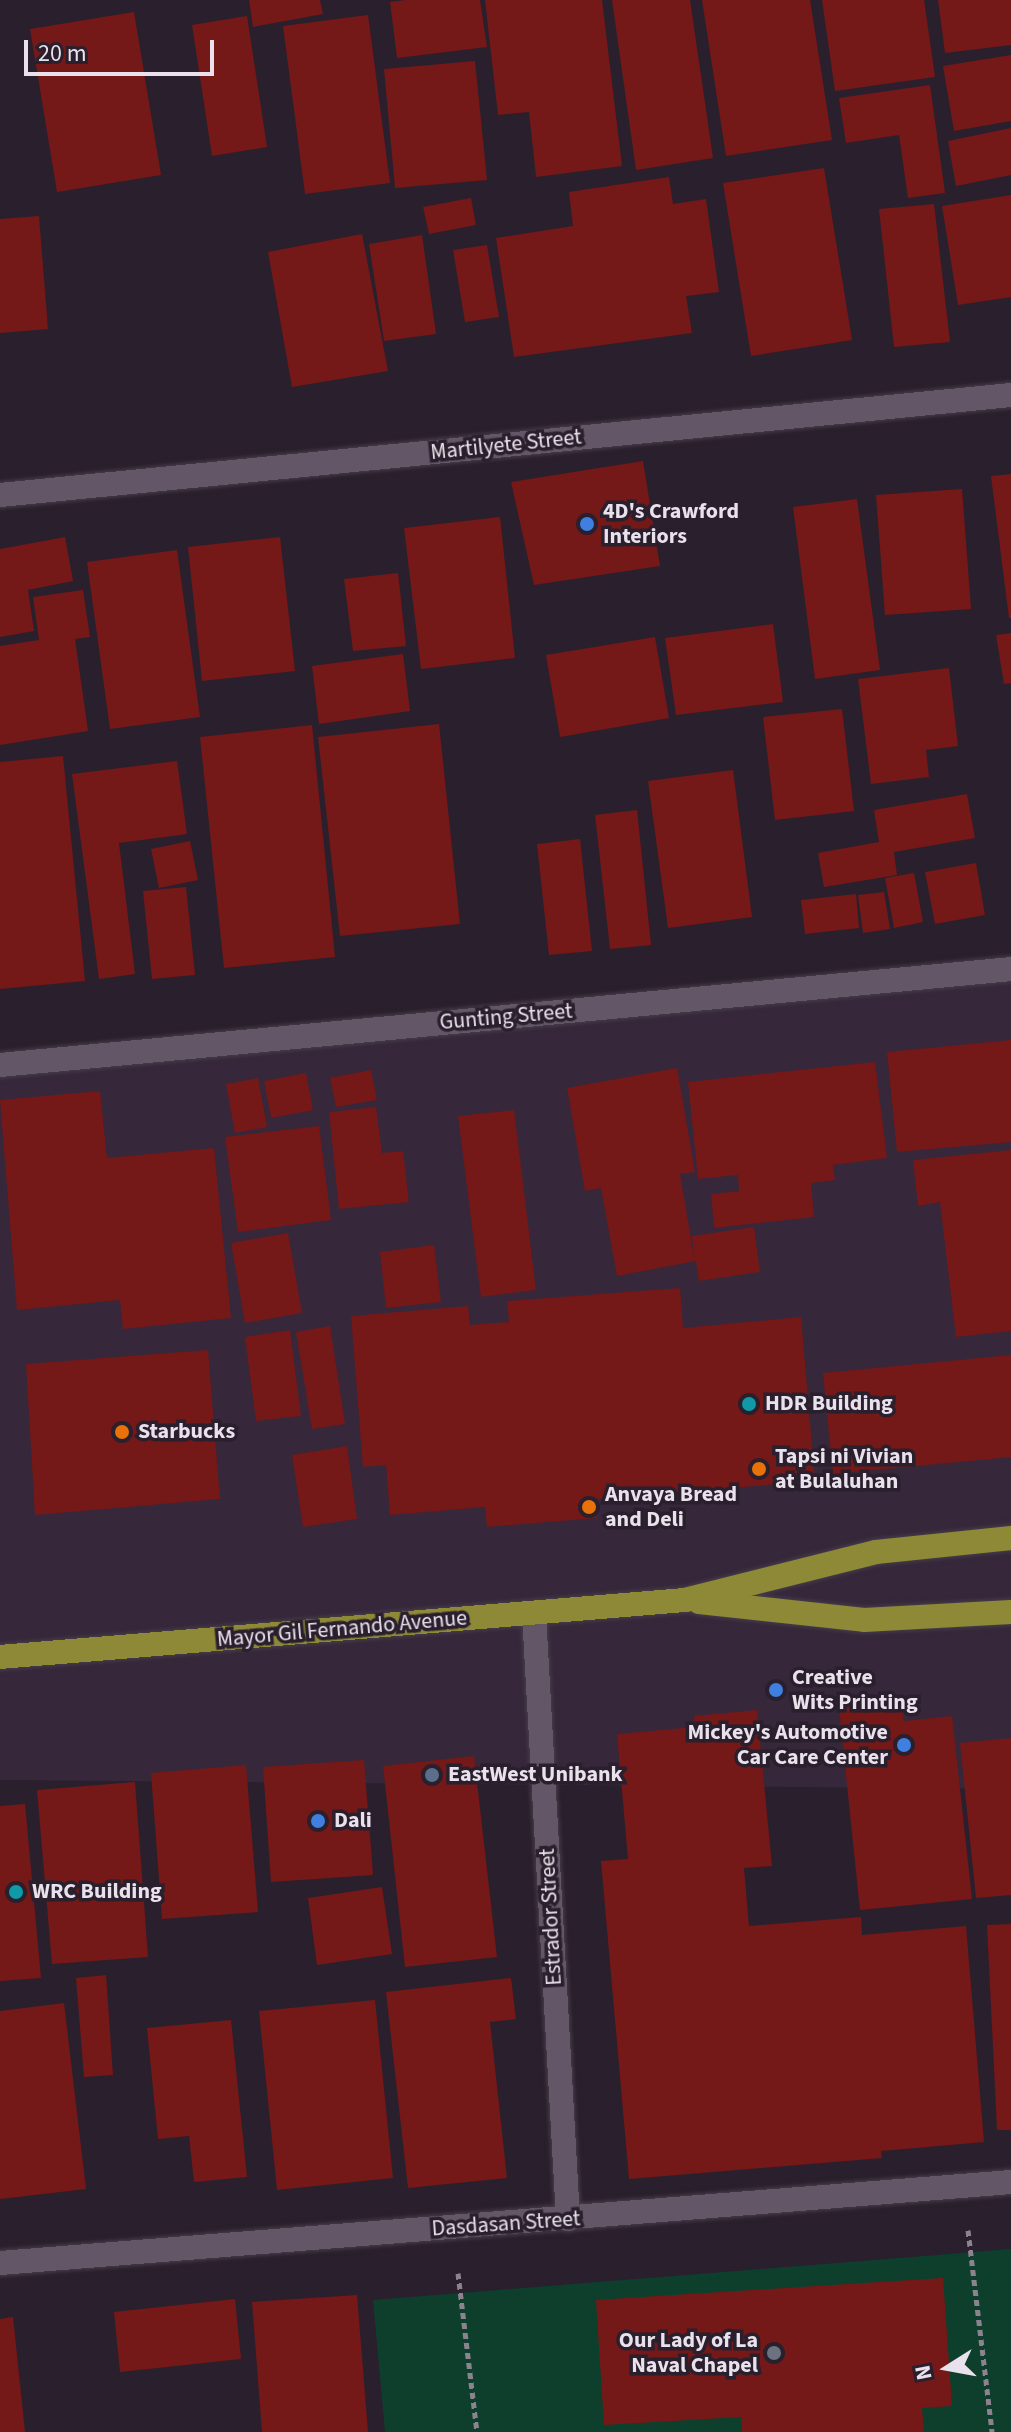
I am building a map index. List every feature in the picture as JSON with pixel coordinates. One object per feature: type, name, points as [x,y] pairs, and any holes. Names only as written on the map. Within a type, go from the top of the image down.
[{"type":"main road","name":"Mayor Gil Fernando Avenue","points":[[0,1657],[685,1600],[876,1552],[1011,1538]]},
{"type":"main road","name":"Mayor Gil Fernando Avenue","points":[[685,1600],[864,1620],[1011,1612]]},
{"type":"street","name":"Martilyete Street","points":[[0,495],[1011,395]]},
{"type":"street","name":"Gunting Street","points":[[0,1065],[1011,969]]},
{"type":"street","name":"Estrador Street","points":[[534,1614],[568,2219]]},
{"type":"street","name":"Dasdasan Street","points":[[0,2263],[1011,2182]]},
{"type":"path","points":[[963,2186],[992,2432]]},
{"type":"path","points":[[452,2228],[477,2432]]},
{"type":"shaded area","points":[[1011,979],[1011,1789],[0,1780],[0,1070]]},
{"type":"green space","points":[[1011,2249],[1011,2432],[385,2432],[373,2300]]},
{"type":"building","points":[[249,0],[320,0],[323,14],[253,27]]},
{"type":"building","points":[[480,0],[487,47],[397,58],[390,2]]},
{"type":"building","points":[[485,0],[602,0],[622,166],[536,177],[529,112],[498,115]]},
{"type":"building","points":[[612,0],[690,0],[713,158],[636,170]]},
{"type":"building","points":[[702,0],[810,0],[832,140],[726,156]]},
{"type":"building","points":[[822,0],[924,0],[935,77],[835,91]]},
{"type":"building","points":[[938,0],[1011,0],[1011,45],[945,53]]},
{"type":"building","points":[[134,12],[161,175],[57,192],[30,29]]},
{"type":"building","points":[[368,15],[390,183],[305,194],[283,26]]},
{"type":"building","points":[[247,16],[267,147],[212,156],[192,25]]},
{"type":"building","points":[[1011,55],[1011,121],[954,131],[943,66]]},
{"type":"building","points":[[475,61],[487,180],[395,188],[384,69]]},
{"type":"building","points":[[930,85],[945,193],[908,198],[899,135],[846,143],[839,98]]},
{"type":"building","points":[[1011,128],[1011,175],[956,186],[948,141]]},
{"type":"building","points":[[824,168],[852,340],[751,356],[723,183]]},
{"type":"building","points":[[669,177],[673,204],[706,199],[719,292],[686,296],[692,333],[514,357],[496,238],[573,226],[569,192]]},
{"type":"building","points":[[1011,195],[1011,297],[958,305],[942,206]]},
{"type":"building","points":[[471,198],[476,225],[429,234],[423,207]]},
{"type":"building","points":[[934,204],[950,342],[894,347],[879,209]]},
{"type":"building","points":[[39,216],[48,329],[0,333],[0,219]]},
{"type":"building","points":[[362,234],[388,371],[292,387],[268,252]]},
{"type":"building","points":[[422,235],[436,334],[384,341],[369,244]]},
{"type":"building","points":[[487,245],[499,317],[465,322],[453,250]]},
{"type":"building","name":"4D's Crawford Interiors","points":[[643,461],[660,566],[534,585],[511,482]]},
{"type":"building","points":[[1011,474],[1011,618],[1009,618],[991,476]]},
{"type":"building","points":[[962,489],[971,609],[885,615],[876,495]]},
{"type":"building","points":[[857,499],[880,670],[815,679],[793,507]]},
{"type":"building","points":[[500,517],[515,658],[421,669],[404,528]]},
{"type":"building","points":[[65,537],[73,581],[28,590],[34,631],[0,637],[0,549]]},
{"type":"building","points":[[280,537],[295,671],[202,681],[188,547]]},
{"type":"building","points":[[177,550],[200,717],[110,729],[87,562]]},
{"type":"building","points":[[398,573],[406,646],[353,651],[344,579]]},
{"type":"building","points":[[83,590],[90,637],[75,639],[88,731],[0,745],[0,646],[39,640],[33,597]]},
{"type":"building","points":[[773,624],[783,702],[676,715],[665,638]]},
{"type":"building","points":[[1011,633],[1011,683],[1004,684],[996,635]]},
{"type":"building","points":[[655,637],[669,718],[560,737],[546,655]]},
{"type":"building","points":[[403,654],[410,711],[319,724],[312,666]]},
{"type":"building","points":[[949,668],[958,746],[926,750],[929,777],[871,784],[858,679]]},
{"type":"building","points":[[842,709],[854,811],[775,820],[763,717]]},
{"type":"building","points":[[439,724],[460,924],[340,936],[318,737]]},
{"type":"building","points":[[312,725],[335,957],[224,968],[200,737]]},
{"type":"building","points":[[63,756],[85,981],[0,989],[0,762]]},
{"type":"building","points":[[177,761],[187,834],[119,843],[135,974],[99,979],[72,774]]},
{"type":"building","points":[[733,770],[752,917],[668,928],[648,781]]},
{"type":"building","points":[[967,794],[975,838],[894,852],[897,875],[824,887],[818,853],[879,842],[874,810]]},
{"type":"building","points":[[637,810],[651,945],[610,949],[595,815]]},
{"type":"building","points":[[580,839],[592,951],[549,955],[537,844]]},
{"type":"building","points":[[190,841],[198,880],[159,888],[151,849]]},
{"type":"building","points":[[976,863],[985,915],[935,924],[925,872]]},
{"type":"building","points":[[914,873],[923,922],[894,928],[885,878]]},
{"type":"building","points":[[186,887],[195,975],[152,979],[143,891]]},
{"type":"building","points":[[884,892],[890,929],[863,933],[858,895]]},
{"type":"building","points":[[856,894],[859,928],[805,934],[801,900]]},
{"type":"building","points":[[1011,1040],[1011,1142],[897,1152],[887,1052]]},
{"type":"building","points":[[875,1062],[887,1158],[833,1165],[835,1180],[811,1183],[814,1217],[714,1228],[711,1194],[739,1191],[738,1175],[698,1179],[688,1082]]},
{"type":"building","points":[[677,1068],[695,1172],[680,1174],[694,1257],[692,1236],[754,1227],[760,1272],[699,1281],[696,1261],[617,1276],[601,1188],[585,1191],[567,1088]]},
{"type":"building","points":[[371,1070],[377,1100],[336,1107],[330,1078]]},
{"type":"building","points":[[306,1073],[313,1110],[271,1118],[264,1081]]},
{"type":"building","points":[[258,1078],[267,1127],[235,1133],[226,1084]]},
{"type":"building","points":[[100,1091],[107,1158],[214,1148],[231,1318],[123,1329],[120,1300],[17,1310],[0,1100]]},
{"type":"building","points":[[376,1107],[382,1153],[403,1151],[409,1202],[339,1209],[329,1112]]},
{"type":"building","points":[[514,1110],[536,1290],[481,1297],[458,1116]]},
{"type":"building","points":[[319,1126],[331,1220],[238,1232],[225,1137]]},
{"type":"building","points":[[1011,1150],[1011,1331],[956,1337],[940,1202],[918,1206],[913,1160]]},
{"type":"building","points":[[288,1233],[302,1313],[245,1323],[231,1243]]},
{"type":"building","points":[[434,1245],[441,1302],[386,1308],[380,1252]]},
{"type":"building","points":[[680,1288],[683,1328],[801,1317],[815,1481],[595,1499],[597,1518],[487,1527],[485,1507],[390,1515],[386,1465],[363,1467],[351,1316],[468,1306],[470,1325],[509,1322],[507,1301]]},
{"type":"building","points":[[330,1326],[345,1424],[312,1429],[296,1332]]},
{"type":"building","points":[[290,1330],[301,1416],[256,1421],[245,1337]]},
{"type":"building","name":"Starbucks","points":[[208,1350],[220,1499],[35,1515],[26,1364]]},
{"type":"building","points":[[1011,1355],[1011,1457],[833,1474],[823,1373]]},
{"type":"building","points":[[347,1446],[357,1519],[303,1527],[292,1455]]},
{"type":"building","points":[[901,1702],[904,1721],[952,1716],[972,1899],[860,1910],[839,1708]]},
{"type":"building","points":[[757,1710],[772,1866],[744,1868],[749,1926],[861,1917],[862,1935],[966,1926],[984,2142],[881,2151],[882,2158],[629,2179],[601,1861],[628,1859],[617,1734],[695,1727],[694,1716]]},
{"type":"building","points":[[1011,1738],[1011,1895],[976,1898],[960,1743]]},
{"type":"building","points":[[474,1756],[497,1957],[405,1967],[383,1766]]},
{"type":"building","name":"Dali","points":[[364,1760],[373,1875],[271,1882],[263,1767]]},
{"type":"building","points":[[246,1765],[258,1912],[162,1919],[151,1773]]},
{"type":"building","points":[[135,1782],[148,1957],[52,1964],[37,1790]]},
{"type":"building","name":"WRC Building","points":[[25,1804],[41,1978],[0,1981],[0,1806]]},
{"type":"building","points":[[382,1887],[392,1954],[317,1965],[308,1898]]},
{"type":"building","points":[[1011,1924],[1011,2130],[997,2130],[987,1925]]},
{"type":"building","points":[[106,1975],[113,2075],[84,2077],[76,1978]]},
{"type":"building","points":[[511,1978],[516,2019],[490,2022],[507,2178],[408,2188],[386,1992]]},
{"type":"building","points":[[375,2000],[393,2178],[277,2190],[259,2011]]},
{"type":"building","points":[[64,2003],[86,2189],[0,2199],[0,2011]]},
{"type":"building","points":[[231,2020],[247,2177],[194,2182],[189,2136],[158,2139],[147,2028]]},
{"type":"building","name":"Our Lady of La Naval Chapel","points":[[943,2278],[952,2406],[922,2408],[924,2432],[742,2432],[741,2417],[604,2425],[596,2300]]},
{"type":"building","points":[[357,2295],[368,2432],[262,2432],[252,2302]]},
{"type":"building","points":[[235,2299],[241,2359],[120,2372],[114,2312]]},
{"type":"building","points":[[13,2317],[25,2432],[0,2432],[0,2319]]},
{"type":"place","name":"4D's Crawford Interiors","points":[[587,524]]},
{"type":"place","name":"HDR Building","points":[[749,1404]]},
{"type":"place","name":"Starbucks","points":[[122,1432]]},
{"type":"place","name":"Tapsi ni Vivian at Bulaluhan","points":[[759,1469]]},
{"type":"place","name":"Anvaya Bread and Deli","points":[[589,1507]]},
{"type":"place","name":"Creative Wits Printing","points":[[776,1690]]},
{"type":"place","name":"Mickey's Automotive Car Care Center","points":[[904,1745]]},
{"type":"place","name":"EastWest Unibank","points":[[432,1775]]},
{"type":"place","name":"Dali","points":[[318,1821]]},
{"type":"place","name":"WRC Building","points":[[16,1892]]},
{"type":"place","name":"Our Lady of La Naval Chapel","points":[[774,2353]]}]
